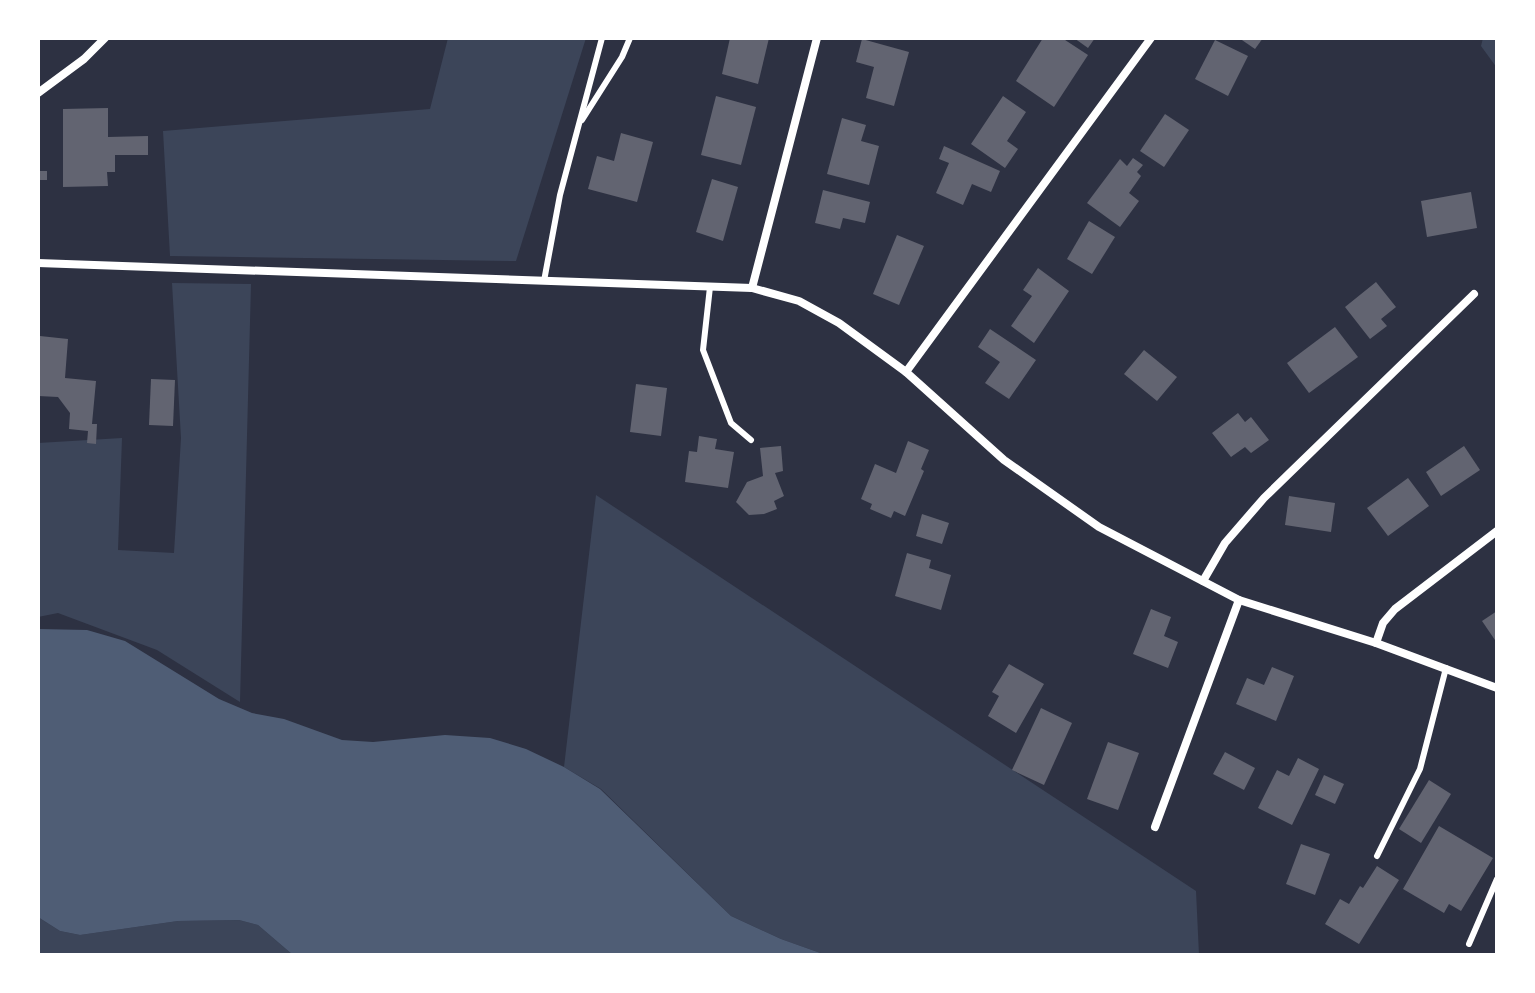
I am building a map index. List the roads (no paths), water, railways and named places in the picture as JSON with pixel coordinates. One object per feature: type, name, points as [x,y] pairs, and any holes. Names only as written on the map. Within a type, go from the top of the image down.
[{"type":"street","points":[[38,93],[84,59],[105,38]]},
{"type":"street","points":[[752,288],[817,38]]},
{"type":"street","points":[[906,372],[1151,38]]},
{"type":"street","points":[[38,263],[752,288],[780,294],[817,309],[862,338],[906,372],[1004,460],[1099,527],[1239,600],[1376,643],[1497,688]]},
{"type":"street","points":[[1203,581],[1225,543],[1264,498],[1474,294]]},
{"type":"street","points":[[1376,643],[1383,623],[1395,609],[1497,531]]},
{"type":"street","points":[[1155,827],[1239,600]]},
{"type":"lane","points":[[544,281],[560,195],[602,38]]},
{"type":"lane","points":[[578,126],[622,57],[630,38]]},
{"type":"lane","points":[[710,287],[703,350],[731,423],[751,440]]},
{"type":"lane","points":[[1377,856],[1420,769],[1446,668]]},
{"type":"lane","points":[[1469,944],[1497,879]]}]
